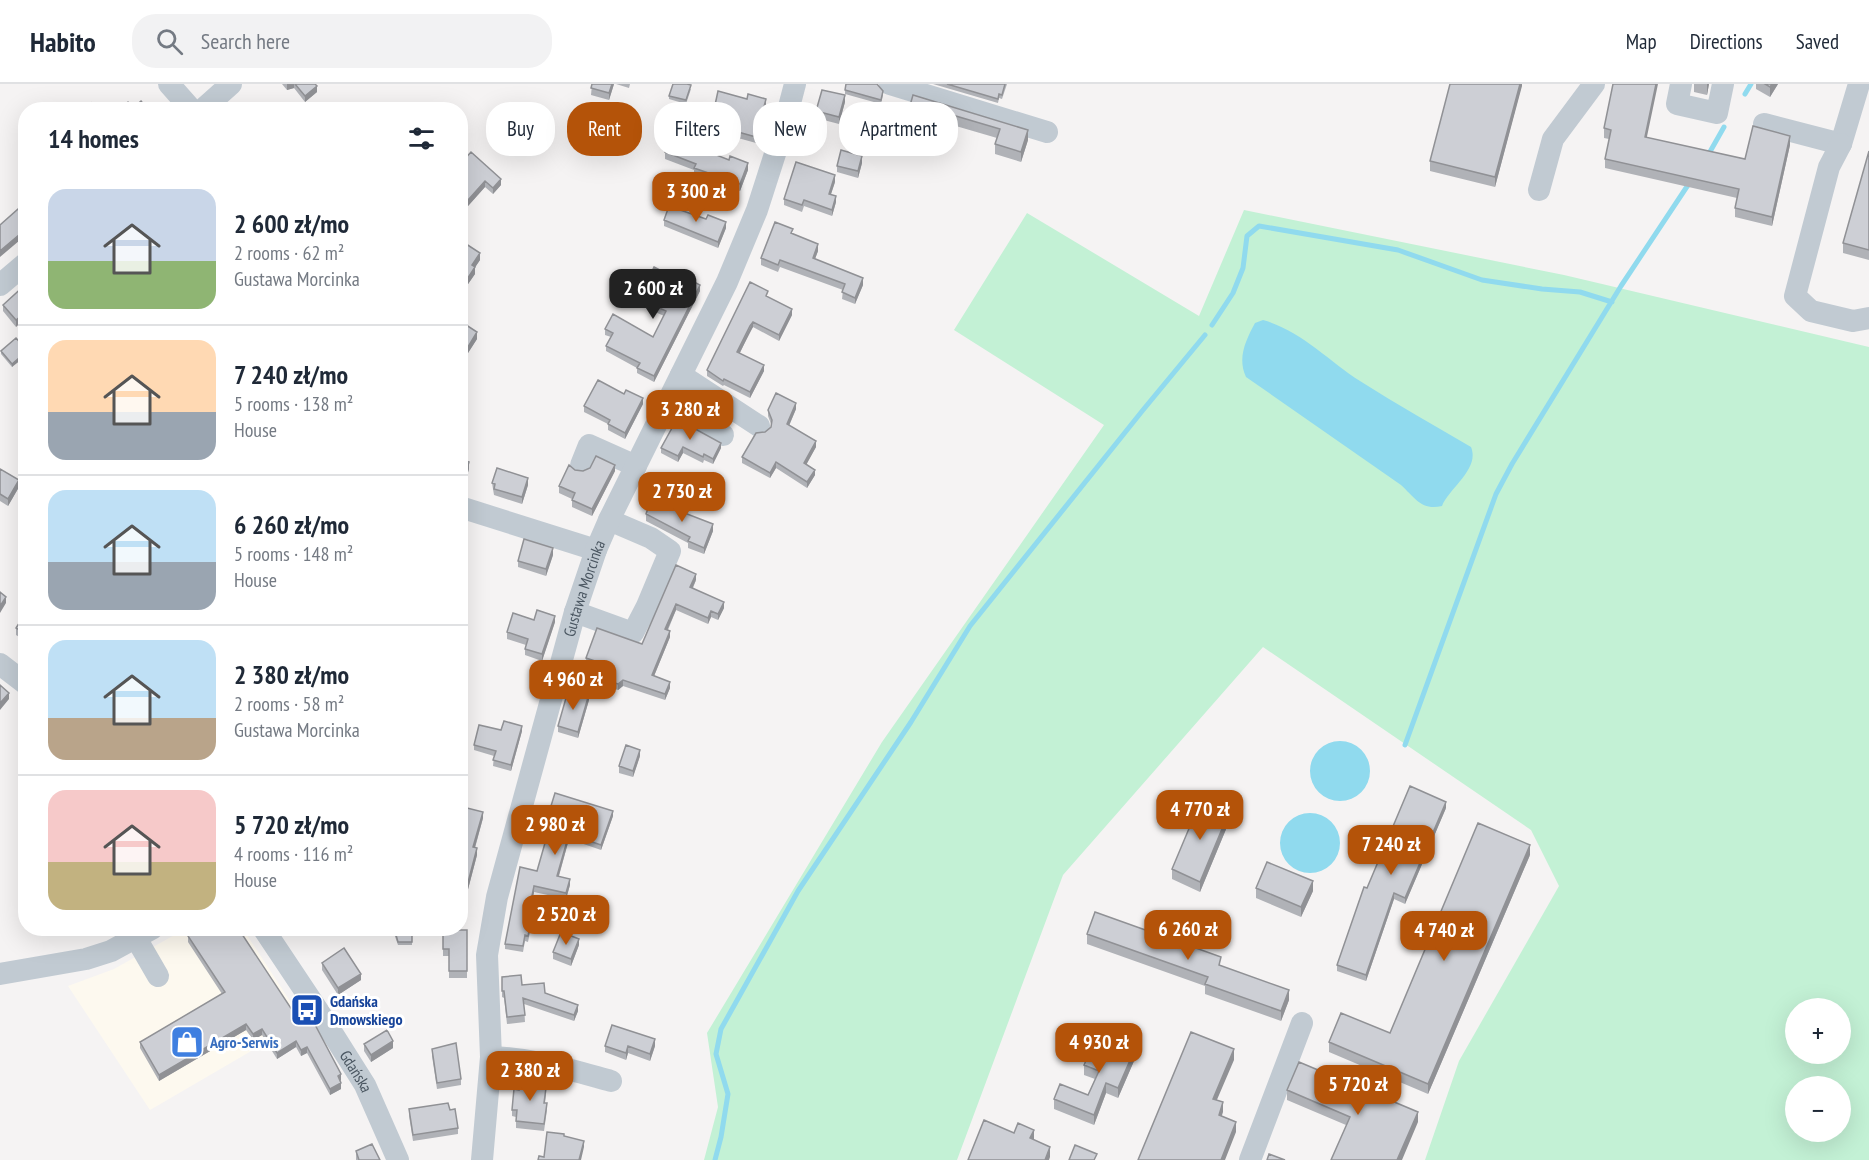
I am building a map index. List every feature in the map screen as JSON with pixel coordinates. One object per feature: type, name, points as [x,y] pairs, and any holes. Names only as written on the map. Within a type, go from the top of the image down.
[{"type":"street","points":[[169,84],[185,102]]},
{"type":"street","points":[[211,102],[231,84]]},
{"type":"street","name":"Gustawa Morcinka","points":[[482,1160],[491,1057],[487,955],[497,897],[575,612],[609,520],[727,282],[757,210],[795,84]]},
{"type":"street","points":[[890,84],[1047,132]]},
{"type":"street","points":[[1539,190],[1553,139],[1594,84]]},
{"type":"street","points":[[1681,84],[1677,104],[1717,112],[1723,84]]},
{"type":"street","points":[[1859,84],[1841,144],[1829,167],[1795,296],[1811,310],[1853,321],[1869,318]]},
{"type":"street","points":[[1764,124],[1841,144]]},
{"type":"street","points":[[0,285],[18,270]]},
{"type":"street","points":[[681,375],[759,426]]},
{"type":"street","points":[[668,403],[723,435]]},
{"type":"street","points":[[581,465],[589,445],[636,466]]},
{"type":"street","points":[[468,510],[596,550]]},
{"type":"street","points":[[575,612],[633,633],[670,551],[651,538],[609,520]]},
{"type":"street","points":[[0,664],[18,678]]},
{"type":"street","points":[[0,974],[86,959],[111,951],[139,936]]},
{"type":"street","points":[[146,936],[158,976]]},
{"type":"street","name":"Gdańska","points":[[268,936],[365,1085],[398,1160]]},
{"type":"street","points":[[1250,1160],[1302,1023]]},
{"type":"street","points":[[491,1057],[537,1061],[611,1081]]},
{"type":"shaded area","points":[[173,936],[248,936],[303,1021],[150,1110],[68,986],[114,969]]},
{"type":"green space","points":[[1244,210],[1564,275],[1869,347],[1869,1160],[1425,1160],[1459,1061],[1559,886],[1531,830],[1263,647],[1063,875],[957,1160],[704,1160],[718,1107],[707,1033],[882,742],[1104,425],[954,330],[1027,213],[1199,316]]},
{"type":"water","points":[[1263,320],[1302,338],[1360,381],[1471,447],[1473,455],[1468,470],[1442,506],[1429,507],[1419,502],[1401,485],[1246,377],[1242,363],[1244,349],[1255,323]]},
{"type":"water","points":[[1334,741],[1346,741],[1357,746],[1365,754],[1370,771],[1368,783],[1357,796],[1346,801],[1334,801],[1323,796],[1315,788],[1310,777],[1310,765],[1315,754],[1323,746]]},
{"type":"water","points":[[1304,813],[1316,813],[1327,818],[1335,826],[1340,843],[1338,855],[1327,868],[1316,873],[1304,873],[1293,868],[1285,860],[1280,849],[1280,837],[1285,826],[1293,818]]},
{"type":"building","points":[[295,84],[315,84],[317,86],[305,96]]},
{"type":"building","points":[[592,84],[612,84],[609,93],[591,88]]},
{"type":"building","points":[[673,84],[691,85],[686,100],[669,96]]},
{"type":"building","points":[[846,84],[877,84],[883,91],[881,100],[845,90]]},
{"type":"building","points":[[947,84],[1005,84],[1002,95],[999,94],[998,99]]},
{"type":"building","points":[[1450,84],[1520,84],[1495,177],[1430,161]]},
{"type":"building","points":[[1613,84],[1656,84],[1645,137],[1745,159],[1753,126],[1790,136],[1772,217],[1735,208],[1739,189],[1605,159],[1611,130],[1604,128]]},
{"type":"building","points":[[822,90],[845,95],[843,102],[839,102],[839,117],[827,114],[827,102],[819,102]]},
{"type":"building","points":[[718,91],[747,99],[748,94],[766,99],[765,102],[753,102],[753,136],[741,133],[741,102],[716,102]]},
{"type":"building","points":[[913,95],[936,102],[911,102]]},
{"type":"building","points":[[958,109],[1028,130],[1021,152],[995,144],[1000,129],[958,117]]},
{"type":"building","points":[[1869,151],[1869,250],[1843,243]]},
{"type":"building","points":[[471,152],[501,179],[493,188],[485,181],[468,200],[468,155]]},
{"type":"building","points":[[675,156],[719,156],[729,160],[730,156],[748,163],[740,184],[694,168],[696,164]]},
{"type":"building","points":[[840,156],[862,156],[858,171],[837,166]]},
{"type":"building","points":[[796,162],[835,175],[829,194],[836,196],[832,210],[804,200],[802,205],[784,199]]},
{"type":"building","points":[[669,206],[706,219],[708,215],[726,222],[718,242],[664,220]]},
{"type":"building","points":[[18,209],[18,236],[0,251],[0,225]]},
{"type":"building","points":[[775,222],[793,229],[791,233],[818,244],[813,258],[863,278],[855,298],[842,292],[845,284],[780,260],[778,265],[761,258]]},
{"type":"building","points":[[468,245],[480,253],[472,265],[475,267],[468,278]]},
{"type":"building","points":[[654,267],[681,281],[683,276],[700,285],[654,376],[637,368],[640,363],[606,346],[613,333],[605,329],[613,314],[653,337],[666,311],[653,305],[655,300],[628,286],[634,273],[648,280]]},
{"type":"building","points":[[750,282],[768,291],[766,296],[792,309],[779,335],[753,322],[750,326],[737,352],[764,365],[750,392],[724,379],[723,381],[707,370]]},
{"type":"building","points":[[18,291],[18,318],[16,320],[3,305]]},
{"type":"building","points":[[468,326],[477,332],[468,347]]},
{"type":"building","points":[[16,338],[18,340],[18,359],[12,364],[1,351]]},
{"type":"building","points":[[598,380],[624,394],[626,390],[643,398],[625,433],[608,424],[610,420],[584,406]]},
{"type":"building","points":[[776,393],[796,403],[787,424],[816,441],[804,463],[815,470],[807,482],[776,462],[770,473],[742,457],[756,433],[765,432],[771,427],[772,420],[768,410]]},
{"type":"building","points":[[677,419],[721,443],[713,459],[704,454],[703,457],[683,447],[678,456],[661,448]]},
{"type":"building","points":[[596,456],[615,465],[592,509],[572,500],[575,493],[559,486],[569,465],[575,470],[583,471],[590,468]]},
{"type":"building","points":[[497,468],[528,478],[522,497],[494,489],[495,484],[492,483]]},
{"type":"building","points":[[0,469],[18,479],[18,482],[8,499],[0,494]]},
{"type":"building","points":[[651,500],[713,524],[704,548],[688,541],[690,537],[646,514]]},
{"type":"building","points":[[524,539],[553,548],[546,569],[518,561]]},
{"type":"building","points":[[676,565],[696,574],[690,587],[724,602],[718,614],[711,611],[708,618],[676,604],[665,629],[670,631],[652,675],[670,682],[665,694],[623,680],[618,684],[599,678],[604,664],[586,658],[597,628],[642,644]]},
{"type":"building","points":[[0,592],[6,597],[0,606]]},
{"type":"building","points":[[537,610],[555,616],[542,654],[525,649],[528,639],[507,632],[513,613],[534,620]]},
{"type":"building","points":[[0,685],[9,693],[0,703]]},
{"type":"building","points":[[568,691],[576,694],[577,691],[589,694],[578,732],[558,726]]},
{"type":"building","points":[[504,721],[522,726],[511,765],[493,760],[496,751],[474,745],[479,725],[501,730]]},
{"type":"building","points":[[626,745],[640,750],[633,771],[619,766]]},
{"type":"building","points":[[1410,786],[1446,802],[1405,898],[1394,893],[1366,975],[1337,965],[1364,887],[1367,888]]},
{"type":"building","points":[[555,793],[613,811],[601,845],[569,834],[557,876],[570,879],[566,893],[534,886],[527,921],[531,922],[523,946],[505,944],[520,867],[537,871],[547,836],[542,835]]},
{"type":"building","points":[[1201,800],[1229,812],[1200,882],[1172,869]]},
{"type":"building","points":[[468,808],[483,812],[473,847],[477,848],[468,882]]},
{"type":"building","points":[[1478,823],[1530,845],[1428,1084],[1329,1042],[1341,1013],[1390,1033]]},
{"type":"building","points":[[1267,862],[1313,881],[1301,907],[1256,888]]},
{"type":"building","points":[[1095,912],[1221,957],[1219,965],[1289,990],[1281,1011],[1205,984],[1208,977],[1087,934]]},
{"type":"building","points":[[561,932],[579,939],[571,959],[553,952]]},
{"type":"building","points":[[188,936],[243,936],[302,1025],[312,1019],[341,1074],[338,1076],[341,1083],[330,1089],[307,1047],[301,1050],[296,1041],[277,1053],[262,1029],[253,1034],[246,1024],[159,1075],[140,1042],[225,992]]},
{"type":"building","points":[[396,936],[412,936],[412,942],[398,942]]},
{"type":"building","points":[[443,936],[467,936],[467,971],[449,971],[449,949],[443,949]]},
{"type":"building","points":[[344,948],[361,974],[338,988],[322,963]]},
{"type":"building","points":[[521,975],[522,985],[544,983],[545,993],[578,1005],[574,1015],[523,998],[525,1015],[507,1017],[502,977]]},
{"type":"building","points":[[612,1025],[655,1039],[650,1054],[628,1046],[626,1053],[605,1046]]},
{"type":"building","points":[[387,1030],[393,1041],[371,1055],[364,1044]]},
{"type":"building","points":[[1099,1031],[1111,1036],[1109,1041],[1134,1051],[1118,1088],[1106,1083],[1094,1115],[1054,1099],[1060,1084],[1088,1095],[1099,1071],[1084,1065]]},
{"type":"building","points":[[1191,1032],[1234,1049],[1213,1099],[1223,1102],[1219,1115],[1236,1122],[1221,1160],[1138,1160]]},
{"type":"building","points":[[456,1043],[461,1079],[437,1083],[432,1049]]},
{"type":"building","points":[[1299,1062],[1418,1112],[1397,1160],[1331,1160],[1350,1117],[1287,1090]]},
{"type":"building","points":[[520,1079],[542,1081],[541,1087],[546,1088],[544,1103],[547,1103],[544,1124],[516,1121],[517,1110],[512,1110],[513,1099],[514,1089],[519,1090]]},
{"type":"building","points":[[448,1103],[450,1110],[455,1109],[458,1128],[413,1135],[409,1109]]},
{"type":"building","points":[[984,1120],[1014,1133],[1018,1123],[1034,1130],[1030,1138],[1050,1147],[1045,1160],[968,1160]]},
{"type":"building","points":[[547,1132],[564,1134],[564,1136],[584,1141],[579,1160],[538,1160],[539,1156],[544,1157]]},
{"type":"building","points":[[372,1144],[380,1160],[359,1160],[356,1151]]},
{"type":"building","points":[[1075,1145],[1097,1154],[1094,1160],[1069,1160]]},
{"type":"building","points":[[1269,1154],[1285,1160],[1267,1160]]},
{"type":"waterway","points":[[1745,94],[1751,84]]},
{"type":"waterway","points":[[1707,157],[1724,127]]},
{"type":"waterway","points":[[1405,745],[1496,494],[1621,286],[1690,182]]},
{"type":"waterway","points":[[1212,325],[1233,293],[1243,268],[1247,236],[1259,226],[1398,250],[1482,280],[1580,292],[1612,302]]},
{"type":"waterway","points":[[715,1160],[728,1094],[716,1054],[721,1029],[798,891],[911,722],[970,626],[1205,335]]},
{"type":"place","name":"Gdańska Dmowskiego","points":[[307,1010]]},
{"type":"place","name":"Agro-Serwis","points":[[187,1042]]}]
